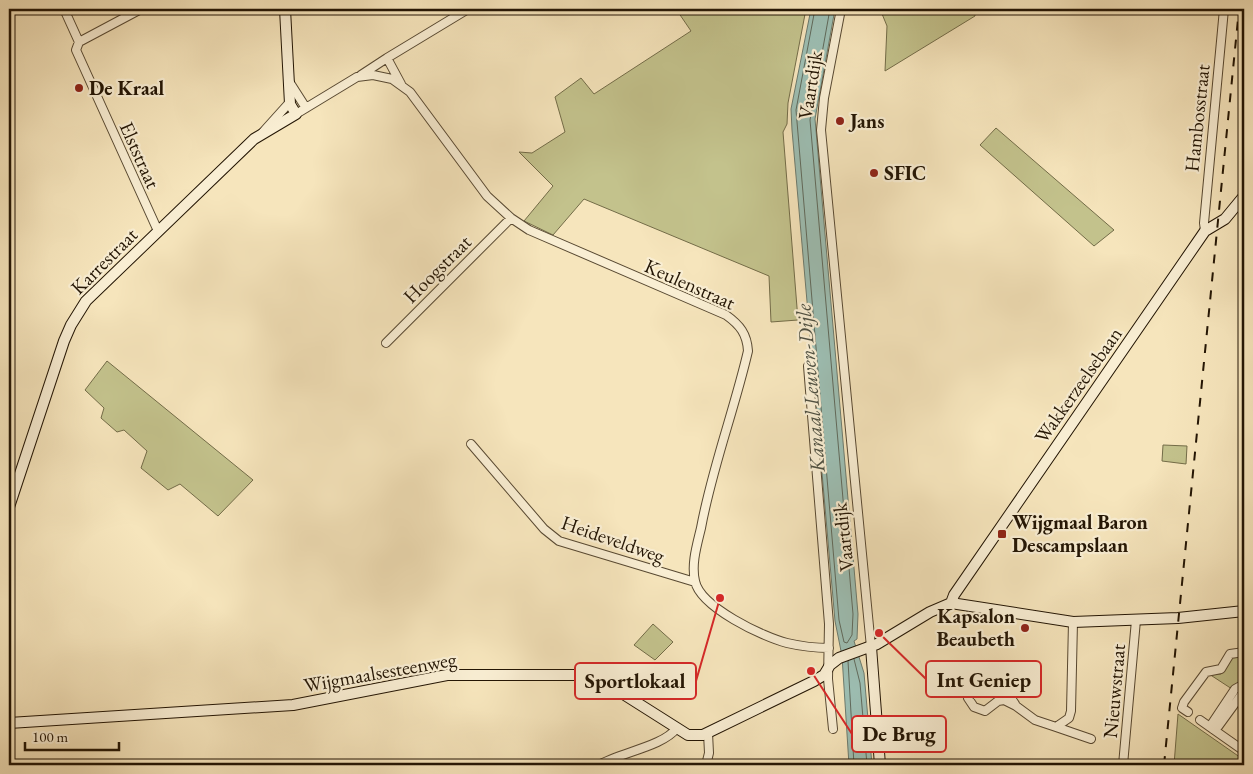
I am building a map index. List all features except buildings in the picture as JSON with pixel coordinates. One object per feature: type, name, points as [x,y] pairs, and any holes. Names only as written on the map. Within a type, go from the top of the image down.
[{"type":"street","name":"Elststraat","points":[[64,9],[78,42],[76,50],[158,231]]},
{"type":"street","points":[[78,42],[141,9]]},
{"type":"street","points":[[285,9],[290,102],[296,114],[468,9]]},
{"type":"street","name":"Vaartdijk","points":[[841,9],[824,98],[821,130],[866,648],[880,765]]},
{"type":"street","name":"Hambosstraat","points":[[1205,231],[1204,223],[1224,9]]},
{"type":"street","name":"Keulenstraat","points":[[387,58],[402,84],[410,92],[487,196],[511,218],[529,230],[726,315],[743,330],[748,351],[707,497],[694,566],[695,582]]},
{"type":"street","points":[[357,77],[373,75],[392,79],[402,84]]},
{"type":"street","points":[[290,83],[306,108]]},
{"type":"street","name":"Karrestraat","points":[[9,507],[71,325],[86,301],[261,134],[290,102]]},
{"type":"street","name":"Karrestraat","points":[[261,134],[296,114]]},
{"type":"street","name":"Wakkerzeelsebaan","points":[[951,603],[1205,231],[1226,219],[1244,196]]},
{"type":"street","name":"Hoogstraat","points":[[386,343],[511,218]]},
{"type":"street","name":"Vaartdijk","points":[[808,366],[829,624],[830,665],[828,678],[833,729]]},
{"type":"street","name":"Heideveldweg","points":[[471,444],[544,529],[559,542],[695,582]]},
{"type":"street","points":[[695,582],[698,590],[709,602],[752,629],[787,643],[829,648]]},
{"type":"street","points":[[866,648],[930,612],[951,603],[1073,622],[1136,620],[1244,611]]},
{"type":"street","name":"Nieuwstraat","points":[[1123,765],[1136,620]]},
{"type":"street","points":[[1056,727],[1069,718],[1072,693],[1073,622]]},
{"type":"street","name":"Wijgmaalsesteenweg","points":[[9,723],[293,705],[447,675],[580,675],[598,678],[688,735],[708,733],[814,681],[827,672],[830,665],[838,658],[866,648]]},
{"type":"street","points":[[1188,712],[1182,708],[1184,702],[1206,672],[1221,669],[1230,654],[1244,652]]},
{"type":"street","points":[[992,668],[968,698],[974,708],[985,711],[998,701],[1004,700],[1035,720],[1091,738]]},
{"type":"street","points":[[982,680],[993,679],[1000,681],[1016,706]]},
{"type":"street","points":[[1212,729],[1211,725],[1235,689],[1244,684]]},
{"type":"street","points":[[1212,729],[1217,728],[1244,691]]},
{"type":"street","points":[[1200,720],[1244,750]]},
{"type":"street","points":[[599,765],[620,755],[667,738],[677,728]]},
{"type":"street","points":[[706,765],[709,753],[708,733]]},
{"type":"shaded area","points":[[676,9],[806,9],[788,103],[787,124],[783,132],[798,320],[771,322],[769,276],[584,199],[553,235],[524,221],[553,186],[519,152],[532,153],[565,132],[555,97],[581,78],[594,94],[691,31]]},
{"type":"shaded area","points":[[880,9],[975,9],[975,16],[885,71],[887,26]]},
{"type":"shaded area","points":[[996,128],[1114,230],[1094,246],[980,145]]},
{"type":"shaded area","points":[[107,361],[253,480],[218,516],[180,484],[168,490],[141,468],[147,451],[124,430],[117,432],[101,418],[104,408],[85,390]]},
{"type":"shaded area","points":[[1163,445],[1187,446],[1186,464],[1162,461]]},
{"type":"shaded area","points":[[653,624],[673,642],[655,660],[634,645]]},
{"type":"shaded area","points":[[1244,655],[1244,672],[1239,680],[1243,683],[1236,684],[1232,689],[1209,674],[1221,674],[1234,656]]},
{"type":"shaded area","points":[[1178,714],[1244,760],[1244,765],[1174,765]]},
{"type":"water","points":[[811,9],[835,9],[815,119],[858,614],[857,639],[854,641],[864,673],[872,765],[849,765],[842,656],[835,621],[792,130],[791,109]]},
{"type":"railway","points":[[1164,765],[1239,9]]},
{"type":"place","name":"De Kraal","points":[[79,88]]},
{"type":"place","name":"Jans","points":[[840,121]]},
{"type":"place","name":"SFIC","points":[[874,173]]},
{"type":"place","name":"Wijgmaal Baron Descampslaan","points":[[1002,534]]},
{"type":"place","name":"Sportlokaal","points":[[720,598]]},
{"type":"place","name":"Kapsalon Beaubeth","points":[[1025,628]]},
{"type":"place","name":"Int Geniep","points":[[879,633]]},
{"type":"place","name":"De Brug","points":[[811,671]]},
{"type":"water label","name":"Kanaal Leuven-Dijle","points":[[810,388]]}]
